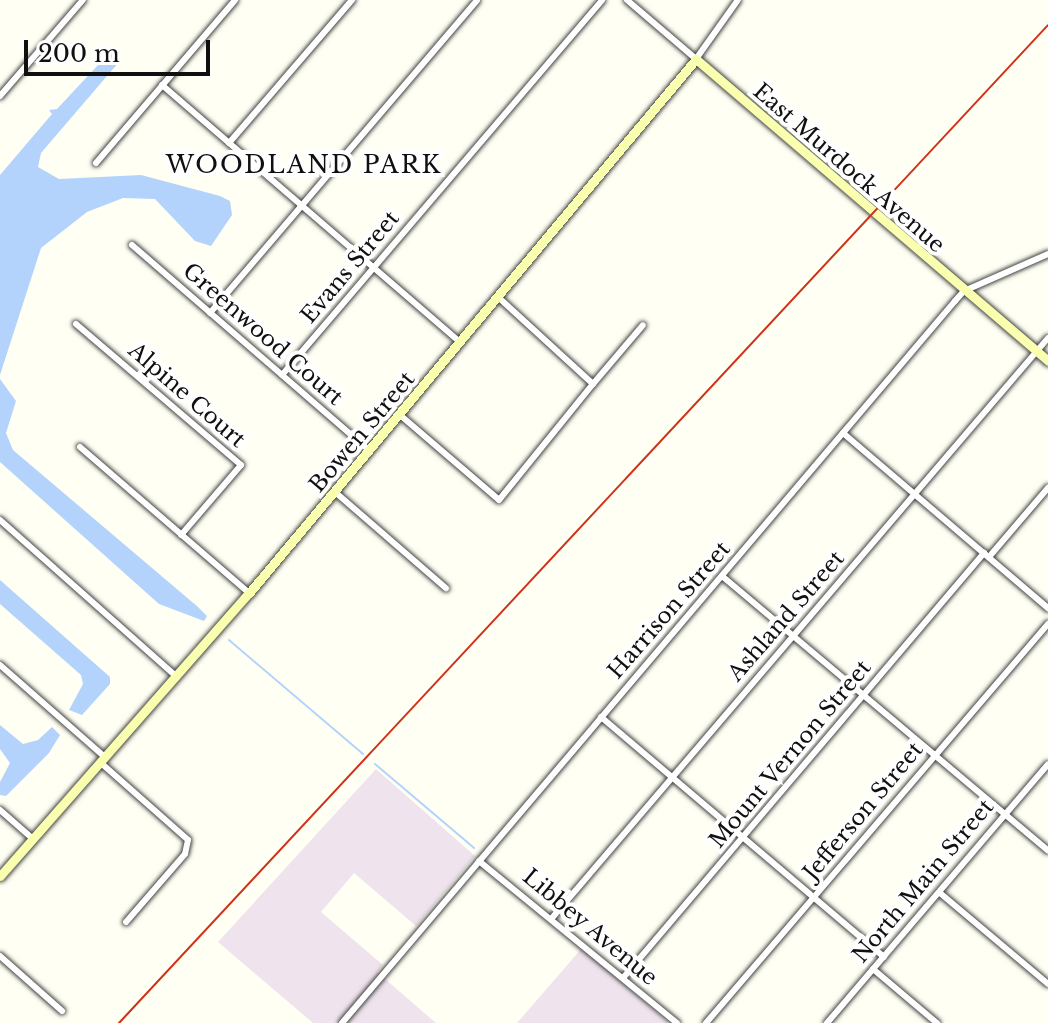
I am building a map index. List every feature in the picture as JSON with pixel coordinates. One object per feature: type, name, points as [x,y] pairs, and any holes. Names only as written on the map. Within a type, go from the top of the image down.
[{"type":"main road","name":"East Murdock Avenue","points":[[696,59],[1048,361]]},
{"type":"main road","name":"Bowen Street","points":[[0,876],[177,677],[370,451],[696,59]]},
{"type":"street","points":[[0,96],[83,0]]},
{"type":"street","points":[[96,163],[235,0]]},
{"type":"street","points":[[229,143],[352,0]]},
{"type":"street","points":[[210,313],[477,0]]},
{"type":"street","name":"Evans Street","points":[[282,375],[602,0]]},
{"type":"street","name":"East Murdock Avenue","points":[[627,0],[696,59]]},
{"type":"street","name":"Bowen Street","points":[[696,59],[738,0]]},
{"type":"street","points":[[162,85],[461,343]]},
{"type":"street","name":"Greenwood Court","points":[[132,245],[370,451]]},
{"type":"street","name":"Harrison Street","points":[[342,1023],[964,291],[1048,254]]},
{"type":"street","points":[[499,298],[590,376],[593,384]]},
{"type":"street","name":"Alpine Court","points":[[76,324],[241,465],[181,535]]},
{"type":"street","points":[[400,415],[499,500],[643,325]]},
{"type":"street","name":"Ashland Street","points":[[552,918],[1048,338]]},
{"type":"street","points":[[843,433],[1048,608]]},
{"type":"street","points":[[80,447],[249,593]]},
{"type":"street","name":"Mount Vernon Street","points":[[623,978],[864,694],[1048,488]]},
{"type":"street","points":[[335,492],[446,588]]},
{"type":"street","points":[[0,520],[177,677]]},
{"type":"street","points":[[722,576],[1048,851]]},
{"type":"street","name":"Jefferson Street","points":[[706,1023],[1048,624]]},
{"type":"street","points":[[0,665],[188,840],[185,854],[126,922]]},
{"type":"street","points":[[601,717],[884,957]]},
{"type":"street","name":"North Main Street","points":[[827,1023],[1048,764]]},
{"type":"street","points":[[0,810],[33,839]]},
{"type":"street","name":"Libbey Avenue","points":[[479,861],[677,1023]]},
{"type":"street","points":[[940,893],[1048,984]]},
{"type":"street","points":[[0,956],[62,1011]]},
{"type":"street","points":[[873,969],[937,1023]]},
{"type":"shaded area","points":[[376,769],[475,856],[416,926],[354,873],[321,912],[383,965],[377,972],[436,1023],[313,1023],[218,942]]},
{"type":"shaded area","points":[[582,948],[669,1023],[517,1023]]},
{"type":"water","points":[[112,50],[119,62],[41,153],[38,167],[59,179],[141,175],[220,196],[230,201],[232,215],[211,246],[195,241],[155,199],[123,198],[87,212],[41,248],[0,375],[0,175],[52,114],[49,110],[57,109]]},
{"type":"water","points":[[0,379],[16,401],[6,433],[13,450],[198,607],[207,616],[204,621],[159,604],[0,462]]},
{"type":"water","points":[[0,580],[110,677],[110,684],[82,715],[69,710],[83,684],[81,675],[0,604]]},
{"type":"water","points":[[0,725],[23,744],[38,740],[52,727],[60,735],[49,753],[6,796],[0,795],[0,782],[10,763],[0,749]]},
{"type":"waterway","points":[[229,640],[363,754]]},
{"type":"waterway","points":[[375,764],[474,848]]},
{"type":"railway","points":[[119,1023],[1048,25]]},
{"type":"district","name":"WOODLAND PARK","points":[[304,165]]}]
